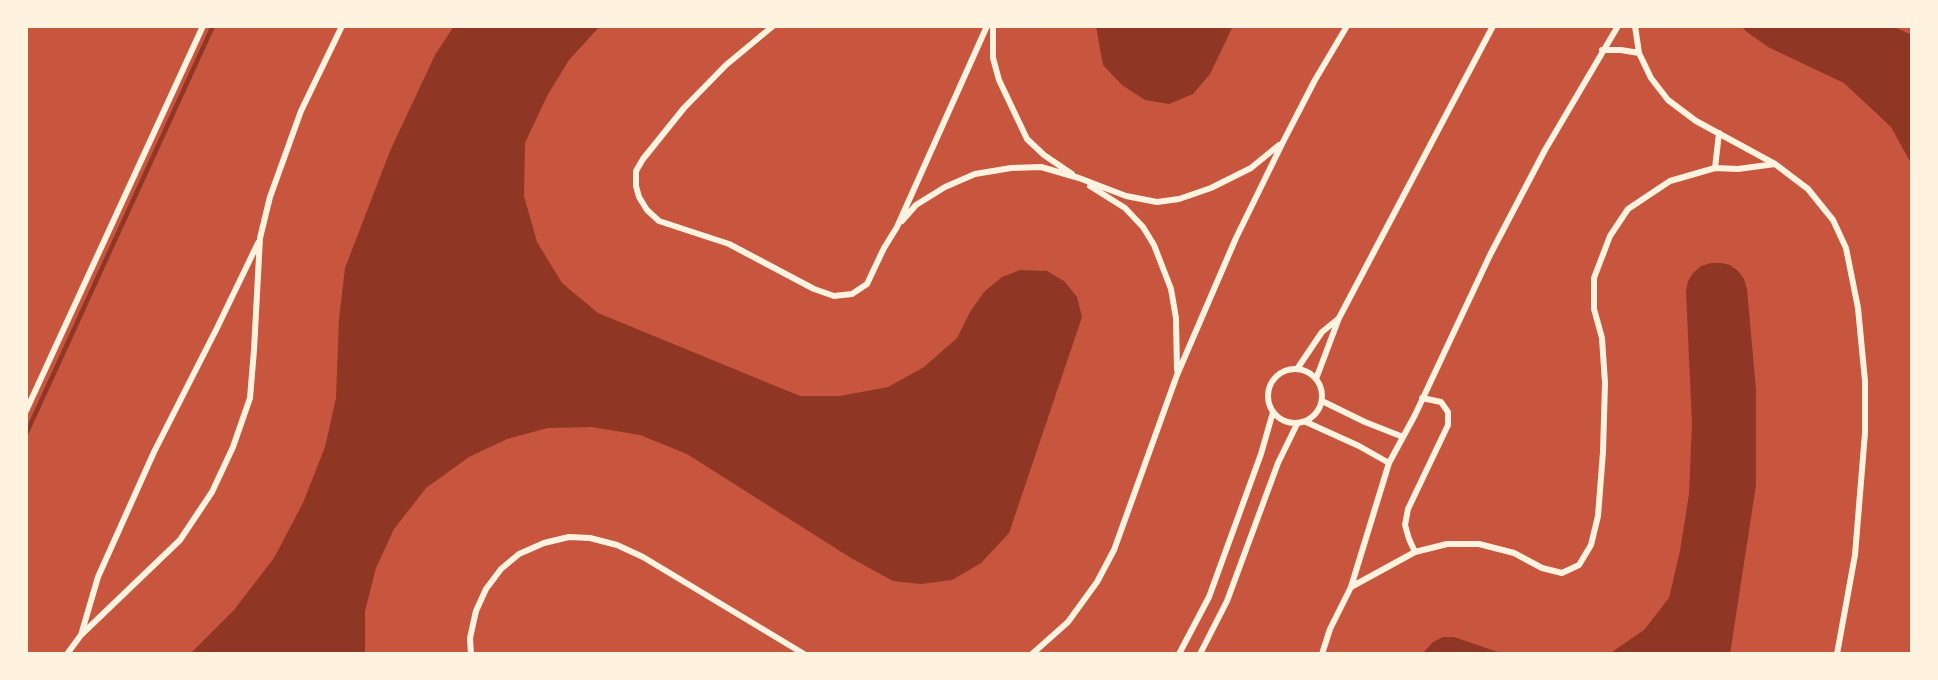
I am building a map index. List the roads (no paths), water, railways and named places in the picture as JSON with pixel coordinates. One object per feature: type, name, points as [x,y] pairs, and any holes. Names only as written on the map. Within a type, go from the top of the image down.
[{"type":"street","points":[[26,411],[203,26]]},
{"type":"street","points":[[67,654],[81,635],[180,540],[212,492],[233,447],[250,398],[260,238],[270,197],[301,111],[342,26]]},
{"type":"street","points":[[773,26],[726,65],[692,99],[643,159],[636,171],[636,186],[647,210],[659,221],[729,244],[814,289],[834,296],[852,294],[867,284],[897,227],[987,26]]},
{"type":"street","points":[[993,26],[993,58],[999,80],[1027,139],[1044,155],[1125,208],[1154,245],[1171,289],[1176,318],[1177,375]]},
{"type":"street","points":[[1032,653],[1068,622],[1097,582],[1114,550],[1177,375],[1236,238],[1283,142],[1346,26]]},
{"type":"street","points":[[1316,379],[1339,318],[1493,26]]},
{"type":"street","points":[[1322,654],[1350,587],[1389,463],[1532,174],[1618,26]]},
{"type":"street","points":[[1635,26],[1639,53],[1651,78],[1668,100],[1696,121],[1775,164],[1808,189],[1833,220],[1846,248],[1858,308],[1865,381],[1865,433],[1855,555],[1837,654]]},
{"type":"street","points":[[1602,51],[1639,53]]},
{"type":"street","points":[[1715,168],[1719,133]]},
{"type":"street","points":[[897,227],[916,205],[945,187],[975,174],[1011,168],[1041,167],[1126,196],[1157,202],[1179,199],[1211,188],[1251,168],[1283,142]]},
{"type":"street","points":[[1350,587],[1415,552],[1447,544],[1479,544],[1514,553],[1542,568],[1562,573],[1579,565],[1591,545],[1598,516],[1605,383],[1602,338],[1594,309],[1594,278],[1610,236],[1628,209],[1670,181],[1715,168],[1738,169],[1775,164]]},
{"type":"street","points":[[81,635],[98,577],[154,452],[260,238]]},
{"type":"street","points":[[1297,369],[1322,332],[1339,318]]},
{"type":"street","points":[[1288,369],[1297,369],[1306,371],[1316,379],[1322,391],[1322,401],[1314,417],[1297,424],[1287,423],[1273,412],[1268,396],[1273,379],[1288,369]]},
{"type":"street","points":[[1415,552],[1405,525],[1408,509],[1448,425],[1447,412],[1441,402],[1422,398]]},
{"type":"street","points":[[1322,401],[1403,437]]},
{"type":"street","points":[[1178,654],[1209,597],[1257,467],[1273,412]]},
{"type":"street","points":[[1306,422],[1389,463]]},
{"type":"street","points":[[1200,654],[1227,601],[1278,463],[1297,424]]},
{"type":"street","points":[[471,654],[471,638],[477,611],[486,589],[501,569],[519,554],[544,543],[569,537],[590,538],[617,545],[643,557],[804,654]]},
{"type":"waterway","points":[[26,434],[213,26]]}]
